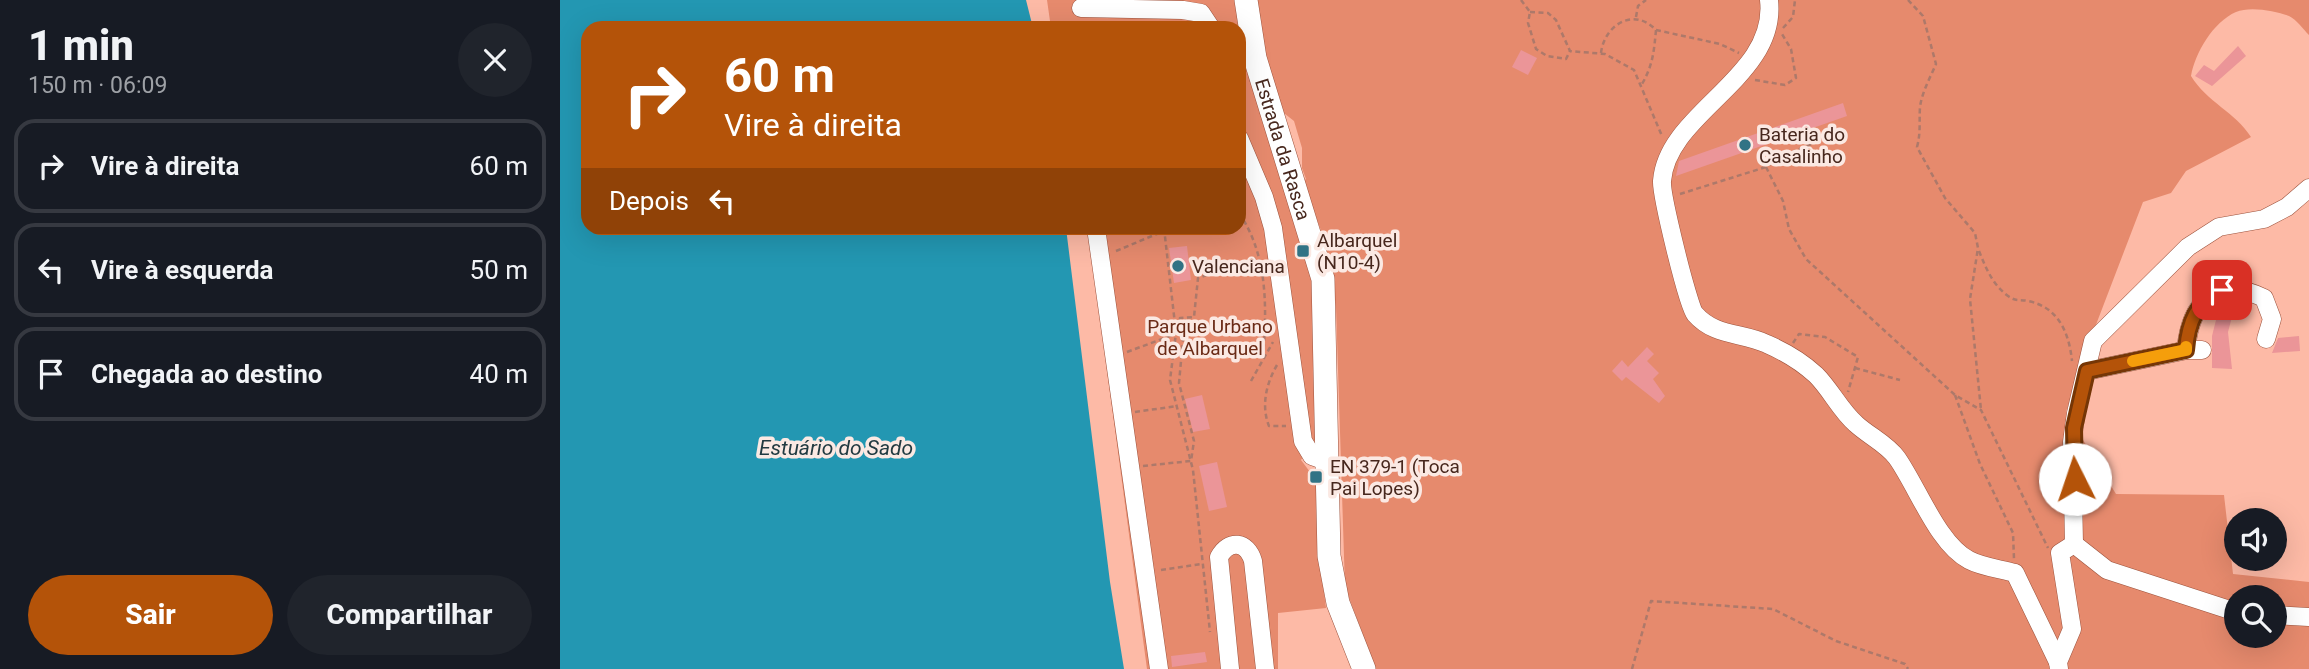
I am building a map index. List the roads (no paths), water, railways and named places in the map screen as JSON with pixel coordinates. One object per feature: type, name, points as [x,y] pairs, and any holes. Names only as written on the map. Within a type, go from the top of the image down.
[{"type":"main road","name":"Estrada da Rasca","points":[[1246,0],[1255,58],[1324,279],[1327,530],[1331,575],[1338,603],[1364,669]]},
{"type":"street","points":[[1769,0],[1769,25],[1751,59],[1678,142],[1670,156],[1662,183],[1665,209],[1693,313],[1723,334],[1765,343],[1815,375],[1855,423],[1895,454],[1920,492],[1943,540],[1969,561],[2015,573],[2059,665]]},
{"type":"street","points":[[1081,8],[1196,10]]},
{"type":"street","points":[[1246,155],[1264,197],[1273,228],[1301,425],[1308,452],[1326,461]]},
{"type":"street","points":[[2059,665],[2072,629],[2067,548],[2072,442],[2080,391],[2093,341],[2188,247],[2219,227],[2264,219],[2287,207],[2309,188]]},
{"type":"street","points":[[1097,235],[1159,669]]},
{"type":"street","points":[[2087,371],[2194,350],[2192,318],[2212,294],[2222,290],[2250,291],[2264,298],[2272,319],[2266,339]]},
{"type":"street","points":[[1230,669],[1219,557],[1224,548],[1233,544],[1242,545],[1250,551],[1253,561],[1265,669]]},
{"type":"street","points":[[2067,548],[2106,570],[2224,608]]},
{"type":"street","points":[[2287,616],[2309,617]]},
{"type":"water","name":"Estuário do Sado","points":[[560,0],[1026,0],[1031,21],[581,21],[581,235],[1067,235],[1110,582],[1124,669],[560,669]]},
{"type":"place","name":"Bateria do Casalinho","points":[[1745,145]]},
{"type":"place","name":"Albarquel (N10-4)","points":[[1303,251]]},
{"type":"place","name":"Valenciana","points":[[1178,266]]},
{"type":"place","name":"EN 379-1 (Toca Pai Lopes)","points":[[1316,477]]},
{"type":"park label","name":"Parque Urbano de Albarquel","points":[[1210,337]]}]
